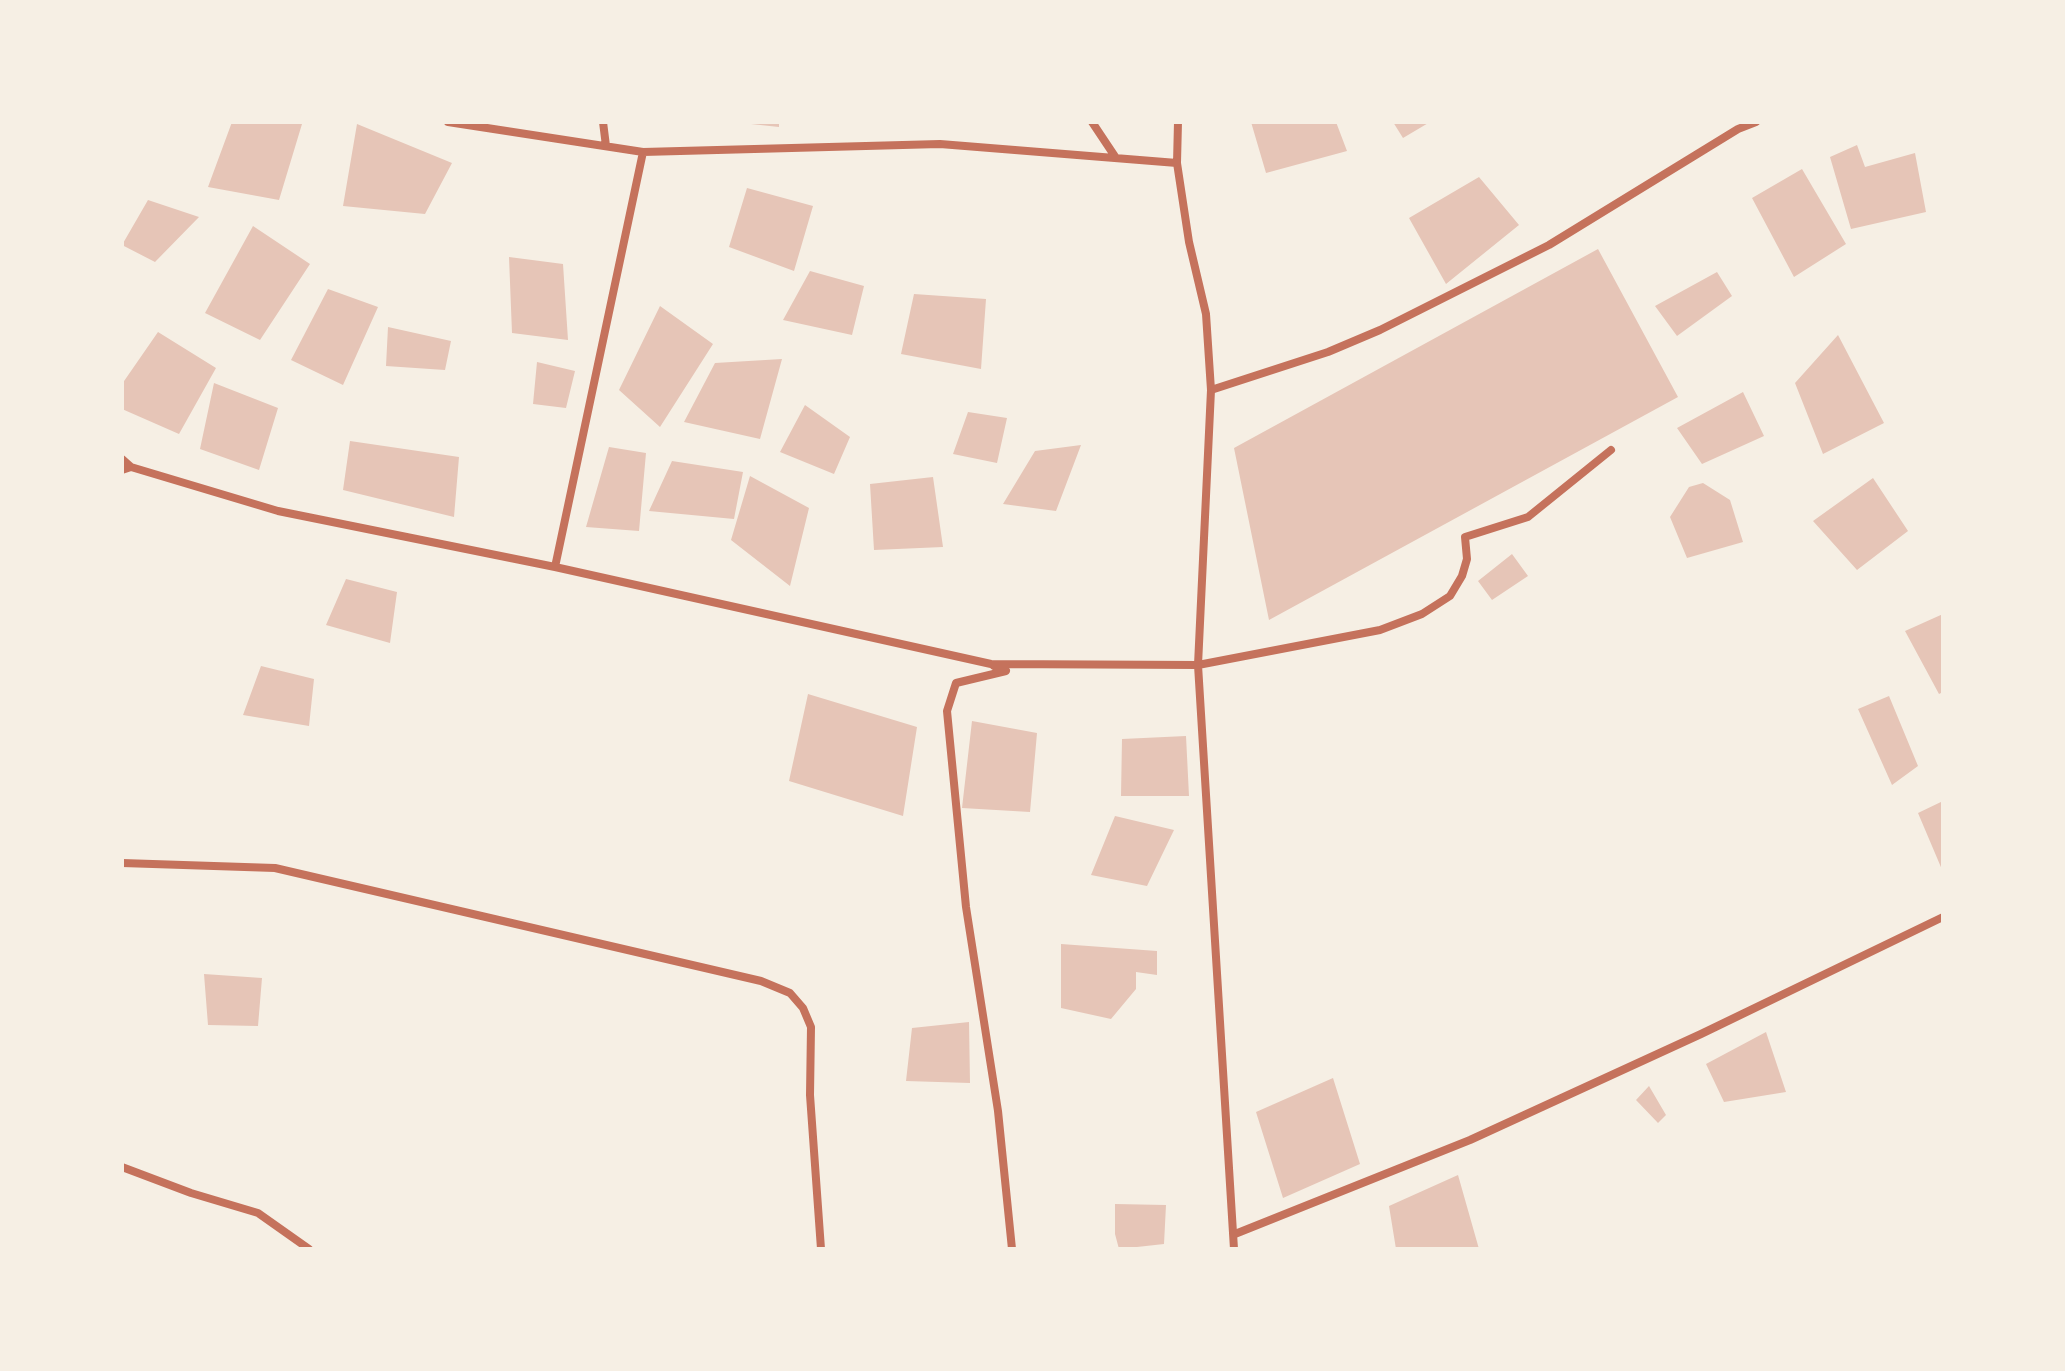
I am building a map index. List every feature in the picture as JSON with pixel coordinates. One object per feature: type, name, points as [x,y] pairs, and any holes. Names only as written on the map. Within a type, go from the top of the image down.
[{"type":"street","points":[[448,122],[643,152],[940,144],[1177,163]]},
{"type":"street","points":[[603,122],[606,146]]},
{"type":"street","points":[[1092,122],[1116,158]]},
{"type":"street","points":[[1178,122],[1177,163],[1189,242],[1206,314],[1211,390],[1198,665],[1234,1249]]},
{"type":"street","points":[[1211,390],[1328,352],[1380,330],[1549,245],[1738,129],[1756,122]]},
{"type":"street","points":[[555,567],[643,152]]},
{"type":"street","points":[[122,459],[127,468],[278,511],[555,567],[991,664],[1198,665],[1380,630],[1422,614],[1450,596],[1462,576],[1467,559],[1465,537],[1528,517],[1611,450]]},
{"type":"street","points":[[991,664],[1006,671],[956,683],[947,711],[966,907],[998,1111],[1012,1249]]},
{"type":"street","points":[[122,863],[275,868],[761,981],[790,993],[803,1008],[811,1027],[810,1095],[821,1249]]},
{"type":"street","points":[[1235,1234],[1470,1140],[1943,917]]},
{"type":"street","points":[[122,1167],[191,1193],[258,1213],[309,1249]]},
{"type":"building","points":[[232,122],[302,124],[279,200],[208,187]]},
{"type":"building","points":[[779,122],[779,127],[751,124]]},
{"type":"building","points":[[1251,122],[1336,122],[1347,151],[1266,173]]},
{"type":"building","points":[[1393,122],[1430,122],[1403,138]]},
{"type":"building","points":[[357,124],[452,163],[425,214],[343,206]]},
{"type":"building","points":[[1857,145],[1865,167],[1915,153],[1926,212],[1851,229],[1830,157]]},
{"type":"building","points":[[1802,169],[1846,244],[1794,277],[1752,198]]},
{"type":"building","points":[[1479,177],[1519,225],[1446,284],[1409,218]]},
{"type":"building","points":[[747,188],[813,206],[794,271],[729,247]]},
{"type":"building","points":[[148,200],[199,217],[155,262],[122,245]]},
{"type":"building","points":[[253,226],[310,264],[260,340],[205,313]]},
{"type":"building","points":[[1598,249],[1678,397],[1269,620],[1234,448]]},
{"type":"building","points":[[509,257],[563,264],[568,340],[512,333]]},
{"type":"building","points":[[810,271],[864,286],[852,335],[783,320]]},
{"type":"building","points":[[1717,272],[1732,296],[1677,336],[1655,306]]},
{"type":"building","points":[[328,289],[378,307],[343,385],[291,360]]},
{"type":"building","points":[[914,294],[986,299],[981,369],[901,354]]},
{"type":"building","points":[[660,306],[713,344],[660,427],[619,390]]},
{"type":"building","points":[[388,327],[451,341],[445,370],[386,366]]},
{"type":"building","points":[[158,332],[216,368],[179,434],[122,409],[122,384]]},
{"type":"building","points":[[1838,335],[1884,423],[1823,454],[1795,383]]},
{"type":"building","points":[[782,359],[760,439],[684,422],[715,363]]},
{"type":"building","points":[[537,362],[575,371],[566,408],[533,404]]},
{"type":"building","points":[[214,383],[278,408],[259,470],[200,449]]},
{"type":"building","points":[[1743,392],[1764,436],[1702,464],[1677,428]]},
{"type":"building","points":[[805,405],[850,437],[834,474],[780,452]]},
{"type":"building","points":[[968,412],[1007,418],[997,463],[953,454]]},
{"type":"building","points":[[350,441],[459,457],[454,517],[343,490]]},
{"type":"building","points":[[1081,445],[1056,511],[1003,504],[1035,451]]},
{"type":"building","points":[[609,447],[646,453],[639,531],[586,527]]},
{"type":"building","points":[[672,461],[743,472],[734,519],[649,511]]},
{"type":"building","points":[[750,476],[809,508],[790,586],[731,540]]},
{"type":"building","points":[[933,477],[943,547],[874,550],[870,484]]},
{"type":"building","points":[[1873,478],[1908,531],[1857,570],[1813,521]]},
{"type":"building","points":[[1703,483],[1730,500],[1743,542],[1687,558],[1670,517],[1689,487]]},
{"type":"building","points":[[1512,554],[1528,576],[1492,600],[1478,581]]},
{"type":"building","points":[[346,579],[397,592],[390,643],[326,625]]},
{"type":"building","points":[[1943,614],[1943,692],[1939,694],[1905,631]]},
{"type":"building","points":[[261,666],[314,679],[309,726],[243,715]]},
{"type":"building","points":[[808,694],[917,727],[903,816],[789,781]]},
{"type":"building","points":[[1889,696],[1918,766],[1892,785],[1858,709]]},
{"type":"building","points":[[972,721],[1037,733],[1030,812],[962,808]]},
{"type":"building","points":[[1186,736],[1189,796],[1121,796],[1122,739]]},
{"type":"building","points":[[1943,801],[1943,872],[1918,813]]},
{"type":"building","points":[[1115,816],[1174,830],[1147,886],[1091,875]]},
{"type":"building","points":[[1061,944],[1157,951],[1157,975],[1136,972],[1136,989],[1111,1019],[1061,1008]]},
{"type":"building","points":[[204,974],[262,978],[258,1026],[208,1025]]},
{"type":"building","points":[[969,1022],[970,1083],[906,1081],[912,1028]]},
{"type":"building","points":[[1766,1032],[1786,1092],[1724,1102],[1706,1064]]},
{"type":"building","points":[[1333,1078],[1360,1164],[1283,1198],[1256,1112]]},
{"type":"building","points":[[1649,1086],[1666,1115],[1658,1123],[1636,1100]]},
{"type":"building","points":[[1458,1175],[1479,1249],[1396,1249],[1389,1206]]},
{"type":"building","points":[[1115,1204],[1166,1205],[1164,1244],[1119,1249],[1115,1234]]}]
